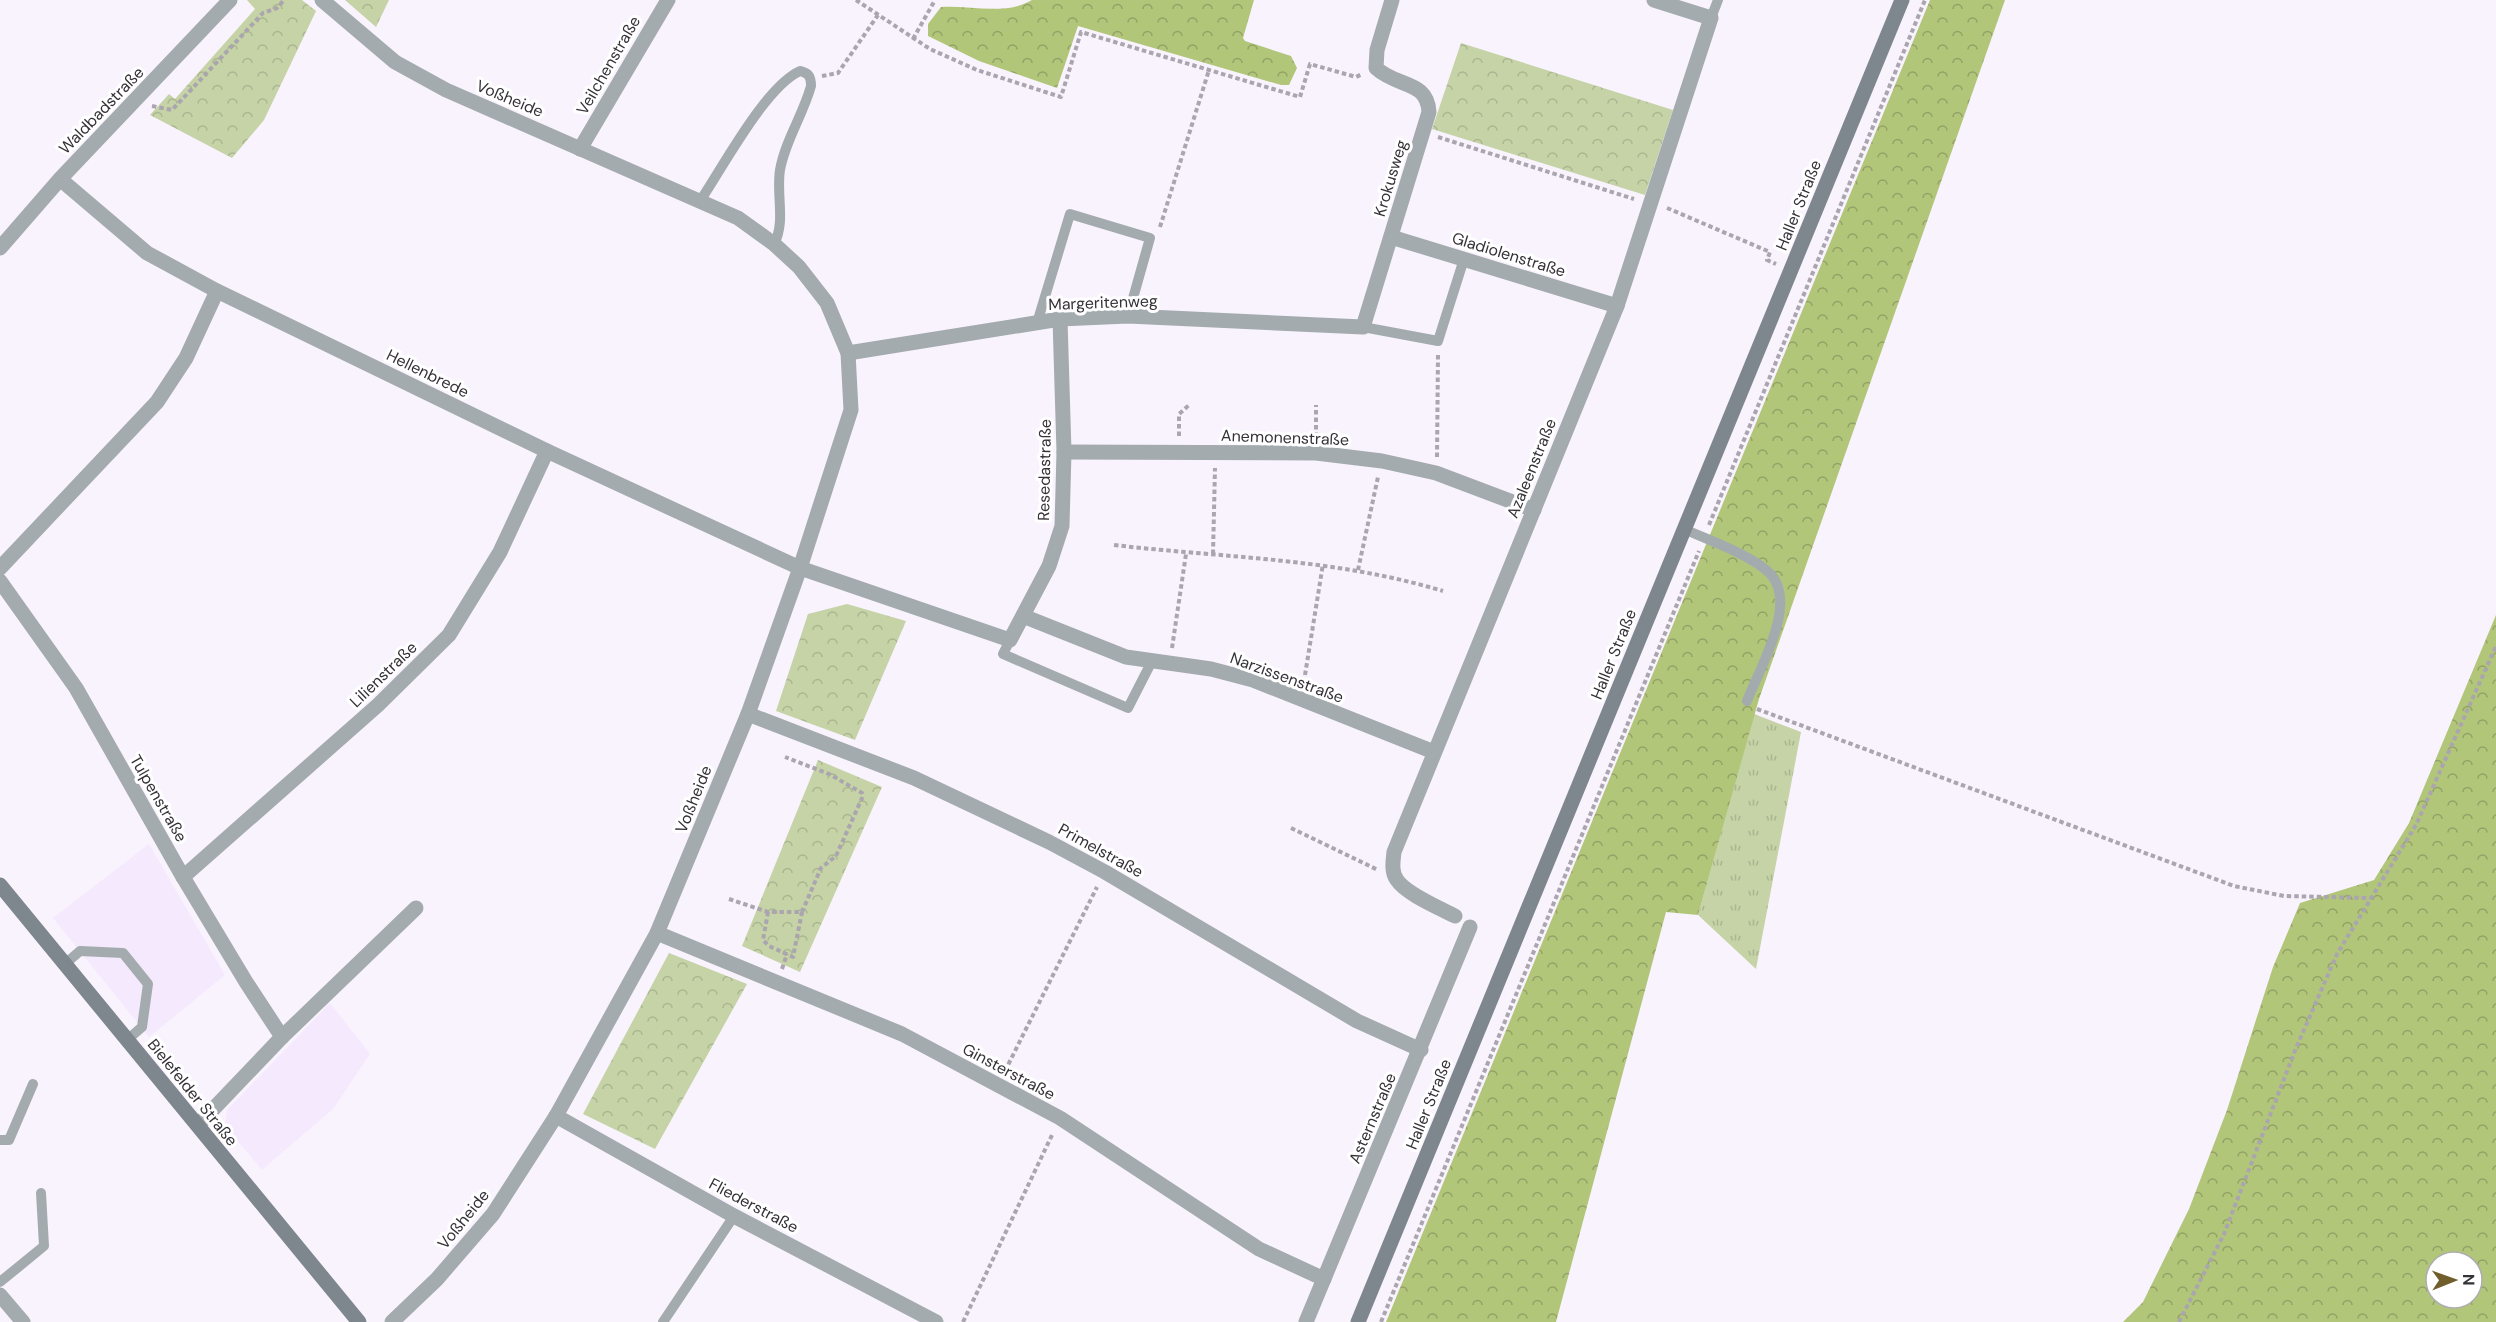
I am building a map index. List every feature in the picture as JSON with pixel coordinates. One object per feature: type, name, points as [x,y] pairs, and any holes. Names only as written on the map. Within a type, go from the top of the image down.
[{"type":"main road","name":"Haller Straße","points":[[1358,1322],[1902,0]]},
{"type":"main road","name":"Bielefelder Straße","points":[[0,885],[359,1322]]},
{"type":"street","name":"Waldbadstraße","points":[[0,248],[60,179],[230,0]]},
{"type":"street","name":"Voßheide","points":[[322,0],[395,62],[446,90],[738,218],[774,244],[799,267],[827,303],[848,353],[851,410],[800,568],[748,714],[657,933],[556,1116],[493,1214],[437,1279],[392,1322]]},
{"type":"street","name":"Veilchenstraße","points":[[580,149],[668,0]]},
{"type":"street","points":[[1376,69],[1377,50],[1392,0]]},
{"type":"street","points":[[1663,1],[1711,18]]},
{"type":"street","name":"Azaleenstraße","points":[[1395,874],[1392,868],[1394,852],[1617,306],[1711,18]]},
{"type":"street","name":"Krokusweg","points":[[1363,327],[1429,112],[1428,99],[1419,89],[1388,79],[1376,69]]},
{"type":"street","name":"Hellenbrede","points":[[60,179],[147,253],[217,291],[547,451],[800,568]]},
{"type":"street","name":"Gladiolenstraße","points":[[1391,237],[1617,306]]},
{"type":"street","points":[[0,568],[157,402],[186,358],[217,291]]},
{"type":"street","name":"Margeritenweg","points":[[848,353],[1060,319],[1128,315],[1363,327]]},
{"type":"street","name":"Resedastraße","points":[[1010,640],[1049,566],[1062,526],[1064,452],[1060,319]]},
{"type":"street","name":"Lilienstraße","points":[[183,877],[378,705],[449,635],[500,552],[547,451]]},
{"type":"street","name":"Anemonenstraße","points":[[1064,452],[1316,453],[1382,460],[1436,473],[1534,510]]},
{"type":"street","points":[[800,568],[1010,640]]},
{"type":"street","name":"Tulpenstraße","points":[[0,581],[76,688],[183,877],[282,1037]]},
{"type":"street","name":"Narzissenstraße","points":[[1023,616],[1126,657],[1170,662],[1253,680],[1434,752]]},
{"type":"street","name":"Primelstraße","points":[[748,714],[914,778],[1105,872],[1357,1021],[1421,1050]]},
{"type":"street","points":[[1395,874],[1397,880],[1408,890],[1455,916]]},
{"type":"street","points":[[198,1125],[282,1037],[416,908]]},
{"type":"street","name":"Asternstraße","points":[[1306,1322],[1421,1050],[1470,927]]},
{"type":"street","name":"Ginsterstraße","points":[[657,933],[902,1034],[1060,1118],[1258,1249],[1324,1279]]},
{"type":"street","name":"Fliederstraße","points":[[556,1116],[734,1215],[936,1322]]},
{"type":"street","points":[[0,1295],[23,1322]]},
{"type":"lane","name":"Azaleenstraße","points":[[1711,18],[1718,0]]},
{"type":"lane","points":[[700,201],[769,97],[781,84],[800,71],[811,78],[805,108],[780,170],[779,235],[774,244]]},
{"type":"lane","points":[[1037,323],[1070,214],[1150,238],[1128,315]]},
{"type":"lane","points":[[1363,327],[1438,341],[1464,260]]},
{"type":"lane","points":[[1684,529],[1766,569],[1778,584],[1781,593],[1781,614],[1747,701]]},
{"type":"lane","points":[[1010,640],[1003,654],[1128,708],[1152,661]]},
{"type":"lane","points":[[65,964],[80,951],[123,953],[148,984],[142,1028],[127,1040]]},
{"type":"lane","points":[[0,1140],[9,1140],[33,1084]]},
{"type":"lane","points":[[0,1282],[44,1246],[41,1193]]},
{"type":"lane","points":[[663,1322],[734,1215]]},
{"type":"path","points":[[134,102],[172,110],[263,13],[278,8],[284,0]]},
{"type":"path","points":[[856,0],[930,50],[977,69],[1061,97],[1081,32],[1300,97],[1310,64],[1356,77],[1376,69]]},
{"type":"path","points":[[913,39],[935,0]]},
{"type":"path","points":[[1381,1322],[1925,0]]},
{"type":"path","points":[[811,78],[838,73],[878,15]]},
{"type":"path","points":[[1150,238],[1157,233],[1209,70]]},
{"type":"path","points":[[1423,133],[1632,198],[1652,202],[1770,252],[1767,260],[1774,262]]},
{"type":"path","points":[[1436,473],[1438,341]]},
{"type":"path","points":[[1179,453],[1179,414],[1189,405]]},
{"type":"path","points":[[1316,405],[1316,453]]},
{"type":"path","points":[[1213,555],[1216,453]]},
{"type":"path","points":[[1358,570],[1382,460]]},
{"type":"path","points":[[1114,545],[1186,554],[1323,564],[1391,576],[1443,591]]},
{"type":"path","points":[[1170,662],[1186,554]]},
{"type":"path","points":[[1305,675],[1323,564]]},
{"type":"path","points":[[2179,1322],[2224,1234],[2296,1048],[2337,954],[2416,825],[2496,646]]},
{"type":"path","points":[[1747,701],[1754,707],[2210,878],[2284,896],[2370,898]]},
{"type":"path","points":[[768,912],[763,940],[769,946],[793,957],[802,912],[821,868],[836,856],[863,796],[862,793],[829,774],[784,757]]},
{"type":"path","points":[[1291,828],[1391,876],[1395,874]]},
{"type":"path","points":[[998,1085],[1105,872]]},
{"type":"path","points":[[729,899],[768,912],[802,912]]},
{"type":"path","points":[[963,1322],[1060,1118]]},
{"type":"shaded area","points":[[149,844],[225,975],[149,1037],[53,918]]},
{"type":"shaded area","points":[[330,1003],[370,1054],[333,1109],[262,1170],[225,1126],[227,1110]]},
{"type":"green space","points":[[247,0],[302,0],[316,11],[264,120],[232,158],[150,115],[169,94],[175,99],[255,9]]},
{"type":"green space","points":[[345,0],[389,0],[376,27]]},
{"type":"green space","points":[[1032,0],[1254,0],[1243,38],[1245,41],[1291,56],[1297,68],[1289,85],[1281,85],[1078,26],[1057,88],[979,61],[928,36],[928,24],[941,7],[999,9],[1022,5]]},
{"type":"green space","points":[[1930,0],[2005,0],[1759,699],[1698,915],[1666,912],[1556,1322],[1386,1322]]},
{"type":"green space","points":[[1461,43],[1673,110],[1645,195],[1432,129]]},
{"type":"green space","points":[[847,604],[906,621],[855,740],[776,711],[808,614]]},
{"type":"green space","points":[[2496,615],[2496,1322],[2123,1322],[2143,1302],[2189,1209],[2227,1110],[2273,967],[2300,903],[2374,880],[2409,823]]},
{"type":"green space","points":[[1754,714],[1801,732],[1756,969],[1698,915]]},
{"type":"green space","points":[[818,760],[882,787],[800,972],[742,946]]},
{"type":"green space","points":[[669,953],[747,984],[655,1149],[583,1114]]}]
